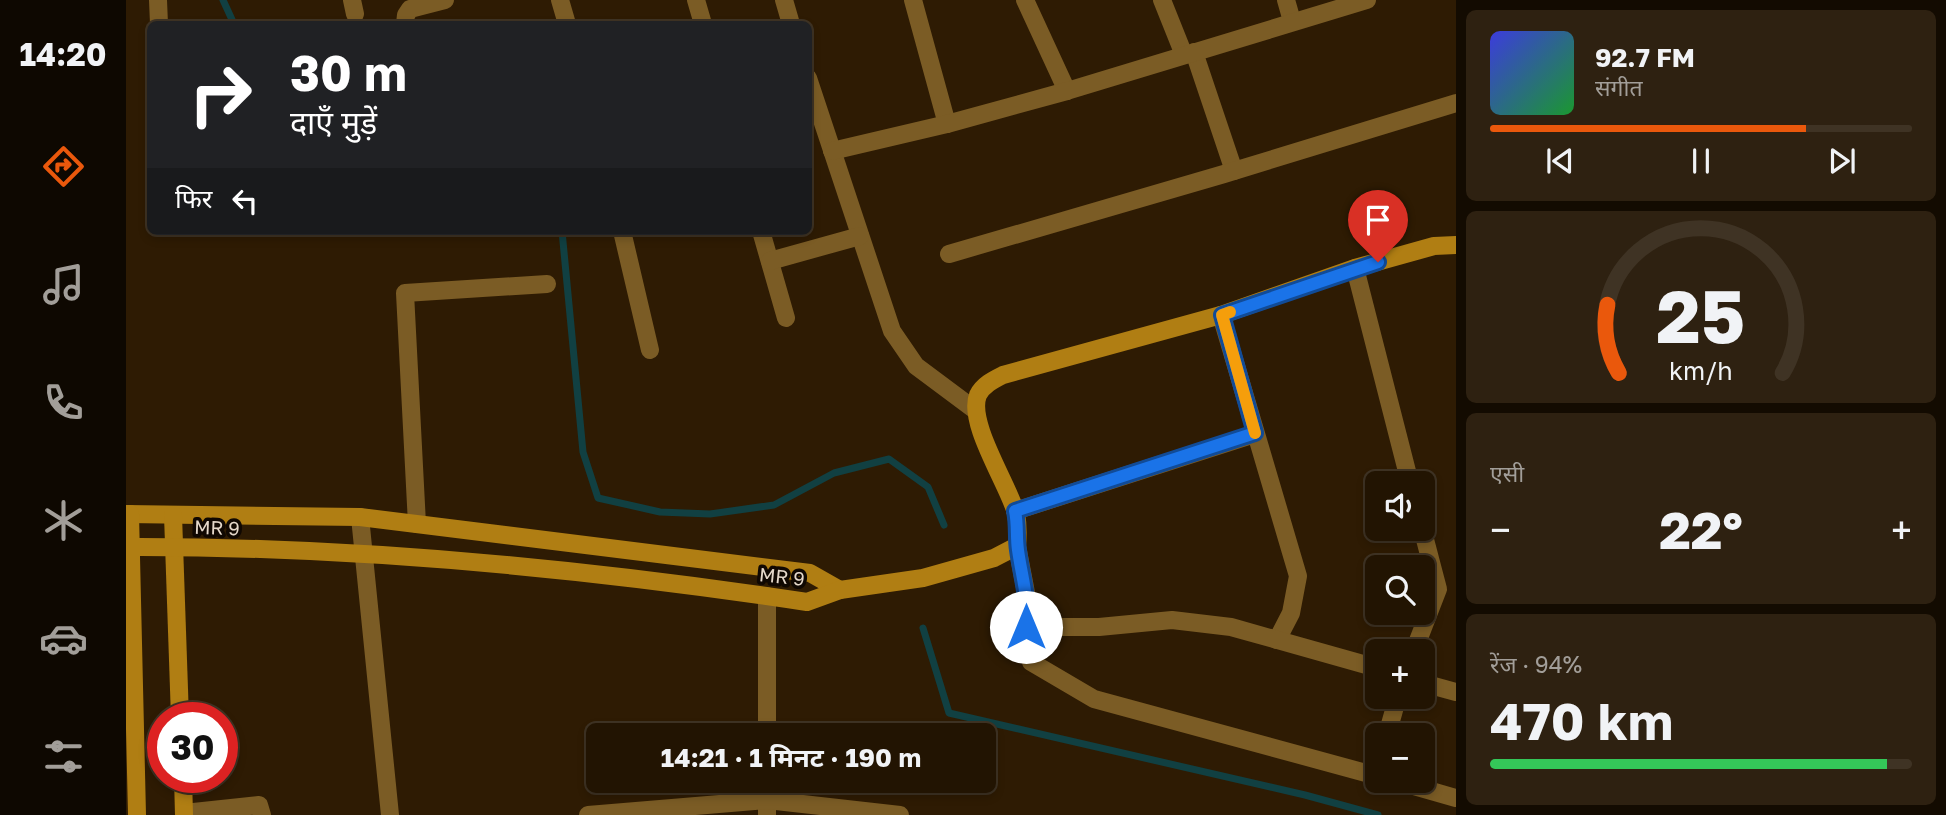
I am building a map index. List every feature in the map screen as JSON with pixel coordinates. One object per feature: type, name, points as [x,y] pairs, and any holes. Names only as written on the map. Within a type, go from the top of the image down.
[{"type":"street","points":[[158,0],[159,21]]},
{"type":"street","points":[[405,21],[410,9],[445,0]]},
{"type":"street","points":[[560,0],[566,21]]},
{"type":"street","points":[[696,0],[702,21]]},
{"type":"street","points":[[784,0],[791,21]]},
{"type":"street","points":[[914,0],[947,124]]},
{"type":"street","points":[[1025,0],[1067,91]]},
{"type":"street","points":[[1162,0],[1189,53],[1234,171]]},
{"type":"street","points":[[1286,0],[1292,22]]},
{"type":"street","points":[[832,151],[947,124],[1067,91],[1367,0]]},
{"type":"street","points":[[812,90],[892,331],[916,366],[975,410]]},
{"type":"street","points":[[949,254],[1456,103]]},
{"type":"street","points":[[623,235],[650,350]]},
{"type":"street","points":[[762,235],[786,318]]},
{"type":"street","points":[[770,261],[860,236]]},
{"type":"street","points":[[1365,770],[1094,699],[1031,662],[1026,627],[1028,603],[1017,546],[1019,531],[1015,511],[989,452],[975,410],[979,393],[988,383],[1003,374],[1222,315],[1354,268],[1434,246],[1456,246]]},
{"type":"street","points":[[1354,268],[1407,471]]},
{"type":"street","points":[[417,524],[405,293],[547,284]]},
{"type":"street","points":[[1222,315],[1298,576],[1291,613],[1277,640]]},
{"type":"street","points":[[1015,511],[1255,433]]},
{"type":"street","points":[[128,514],[137,815]]},
{"type":"street","name":"MR 9","points":[[128,514],[360,517],[810,573],[840,590]]},
{"type":"street","points":[[173,515],[179,702]]},
{"type":"street","points":[[360,517],[390,815]]},
{"type":"street","points":[[1419,639],[1438,589],[1425,541]]},
{"type":"street","points":[[840,590],[923,578],[994,558],[1017,546]]},
{"type":"street","name":"MR 9","points":[[129,547],[362,555],[588,573],[807,602],[840,590]]},
{"type":"street","points":[[767,596],[767,723]]},
{"type":"street","points":[[1026,627],[1099,627],[1172,620],[1231,627],[1365,665]]},
{"type":"street","points":[[1435,686],[1456,692]]},
{"type":"street","points":[[1435,792],[1456,798]]},
{"type":"street","points":[[183,793],[184,814],[260,805],[262,815]]},
{"type":"street","points":[[588,815],[767,808],[900,815]]},
{"type":"waterway","points":[[223,0],[233,21]]},
{"type":"waterway","points":[[562,235],[583,452],[598,498],[660,512],[710,514],[774,505],[834,473],[889,459],[928,487],[944,525]]},
{"type":"waterway","points":[[923,628],[949,713],[1305,795],[1378,815]]},
{"type":"slow traffic","points":[[1230,312],[1222,315],[1255,433]]},
{"type":"route","points":[[1026,627],[1028,603],[1017,546],[1019,531],[1015,511],[1255,433],[1222,315],[1378,262]]}]
